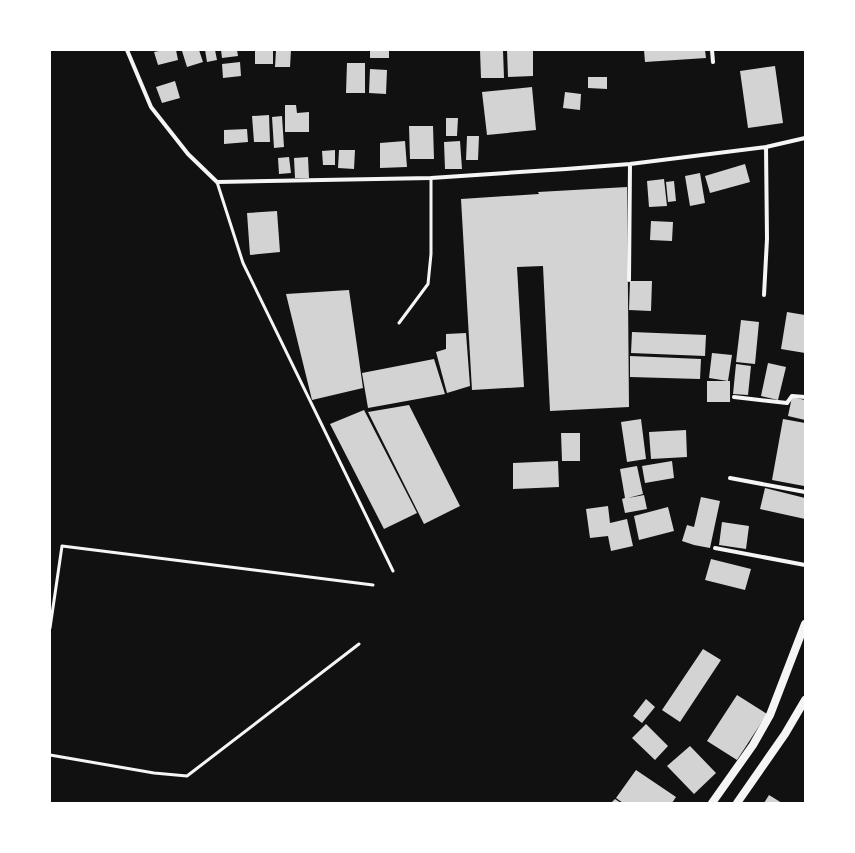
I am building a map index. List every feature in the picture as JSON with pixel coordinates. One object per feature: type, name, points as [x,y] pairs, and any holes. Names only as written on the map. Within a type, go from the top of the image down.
[{"type":"main road","points":[[712,803],[753,745],[770,716],[805,627]]},
{"type":"main road","points":[[737,803],[785,734],[805,700]]},
{"type":"street","points":[[127,50],[151,107],[188,154],[217,182],[432,178],[630,164],[766,147],[805,138]]},
{"type":"street","points":[[712,50],[713,62]]},
{"type":"street","points":[[764,295],[767,239],[766,147]]},
{"type":"street","points":[[629,280],[630,164]]},
{"type":"street","points":[[734,397],[787,403],[792,396],[805,397]]},
{"type":"street","points":[[730,478],[805,492]]},
{"type":"street","points":[[715,548],[805,565]]},
{"type":"lane","points":[[399,323],[428,284],[431,254],[432,178]]},
{"type":"lane","points":[[217,182],[243,263],[393,571]]},
{"type":"lane","points":[[50,628],[62,546],[373,585]]},
{"type":"lane","points":[[50,755],[154,773],[187,776],[359,644]]},
{"type":"building","points":[[176,50],[178,60],[158,65],[154,52]]},
{"type":"building","points":[[199,50],[203,62],[187,67],[182,51]]},
{"type":"building","points":[[205,50],[215,50],[217,60],[207,62]]},
{"type":"building","points":[[221,50],[237,50],[238,56],[222,58]]},
{"type":"building","points":[[255,50],[273,50],[273,64],[255,64]]},
{"type":"building","points":[[276,50],[291,50],[290,67],[275,67]]},
{"type":"building","points":[[370,50],[389,50],[389,58],[370,58]]},
{"type":"building","points":[[480,50],[503,50],[504,78],[481,78]]},
{"type":"building","points":[[507,50],[533,50],[533,76],[508,77]]},
{"type":"building","points":[[644,50],[705,50],[706,58],[645,62]]},
{"type":"building","points":[[240,62],[241,76],[223,78],[222,64]]},
{"type":"building","points":[[347,63],[365,63],[365,93],[346,93]]},
{"type":"building","points":[[775,66],[783,123],[748,128],[740,71]]},
{"type":"building","points":[[370,69],[387,70],[386,94],[369,93]]},
{"type":"building","points":[[588,77],[607,77],[607,89],[588,88]]},
{"type":"building","points":[[175,81],[180,98],[162,103],[156,87]]},
{"type":"building","points":[[532,87],[536,130],[487,135],[482,92]]},
{"type":"building","points":[[565,92],[581,94],[580,110],[563,108]]},
{"type":"building","points":[[285,105],[296,105],[297,113],[309,112],[309,132],[285,132]]},
{"type":"building","points":[[269,115],[270,142],[254,142],[252,116]]},
{"type":"building","points":[[282,116],[284,147],[274,148],[272,117]]},
{"type":"building","points":[[446,118],[458,118],[457,136],[446,136]]},
{"type":"building","points":[[409,126],[433,126],[434,159],[410,159]]},
{"type":"building","points":[[247,129],[248,142],[224,144],[224,130]]},
{"type":"building","points":[[467,136],[479,136],[478,160],[466,160]]},
{"type":"building","points":[[405,141],[407,167],[380,168],[380,143]]},
{"type":"building","points":[[460,141],[462,169],[445,169],[444,142]]},
{"type":"building","points":[[335,150],[335,165],[323,165],[322,151]]},
{"type":"building","points":[[339,150],[355,150],[354,169],[338,168]]},
{"type":"building","points":[[289,157],[291,173],[279,174],[278,158]]},
{"type":"building","points":[[308,157],[309,178],[295,178],[294,158]]},
{"type":"building","points":[[745,164],[750,182],[710,193],[705,176]]},
{"type":"building","points":[[700,173],[705,203],[690,206],[685,176]]},
{"type":"building","points":[[664,179],[667,206],[649,207],[647,181]]},
{"type":"building","points":[[674,181],[676,201],[668,202],[666,182]]},
{"type":"building","points":[[627,187],[629,407],[550,411],[543,266],[517,267],[524,387],[472,390],[461,199],[539,194],[538,192]]},
{"type":"building","points":[[277,211],[280,252],[250,255],[247,213]]},
{"type":"building","points":[[651,221],[673,222],[672,241],[650,240]]},
{"type":"building","points":[[630,281],[652,281],[651,311],[629,310]]},
{"type":"building","points":[[349,290],[363,388],[312,400],[286,294]]},
{"type":"building","points":[[787,312],[805,315],[805,353],[781,349]]},
{"type":"building","points":[[741,320],[759,322],[755,364],[736,362]]},
{"type":"building","points":[[632,332],[706,335],[705,356],[631,353]]},
{"type":"building","points":[[466,333],[470,386],[447,393],[436,352],[446,349],[446,334]]},
{"type":"building","points":[[712,353],[732,355],[728,381],[709,378]]},
{"type":"building","points":[[630,356],[701,359],[700,379],[630,377]]},
{"type":"building","points":[[434,359],[445,394],[368,408],[362,373]]},
{"type":"building","points":[[768,363],[786,367],[778,400],[761,396]]},
{"type":"building","points":[[736,364],[751,366],[748,395],[733,394]]},
{"type":"building","points":[[707,381],[730,381],[730,402],[707,402]]},
{"type":"building","points":[[792,397],[805,400],[805,420],[788,416]]},
{"type":"building","points":[[409,405],[460,506],[424,524],[368,412]]},
{"type":"building","points":[[364,410],[417,513],[384,529],[330,424]]},
{"type":"building","points":[[641,419],[646,459],[627,462],[621,422]]},
{"type":"building","points":[[783,419],[805,423],[804,486],[772,480]]},
{"type":"building","points":[[686,430],[687,457],[651,459],[649,432]]},
{"type":"building","points":[[561,433],[580,433],[580,461],[562,461]]},
{"type":"building","points":[[558,461],[559,487],[513,489],[513,463]]},
{"type":"building","points":[[672,461],[674,478],[645,483],[642,466]]},
{"type":"building","points":[[637,466],[643,494],[628,498],[644,495],[647,509],[625,513],[622,499],[625,498],[620,469]]},
{"type":"building","points":[[765,488],[805,498],[805,519],[760,509]]},
{"type":"building","points":[[701,497],[720,501],[710,548],[682,541],[687,525],[694,527]]},
{"type":"building","points":[[608,506],[610,523],[627,519],[633,546],[611,551],[608,536],[590,538],[586,509]]},
{"type":"building","points":[[668,507],[674,531],[639,540],[634,516]]},
{"type":"building","points":[[722,522],[749,526],[746,549],[719,545]]},
{"type":"building","points":[[711,559],[751,569],[745,590],[705,580]]},
{"type":"building","points":[[703,649],[721,660],[680,722],[662,710]]},
{"type":"building","points":[[737,695],[767,714],[737,760],[707,741]]},
{"type":"building","points":[[646,699],[655,707],[642,723],[633,716]]},
{"type":"building","points":[[646,724],[668,746],[655,760],[632,738]]},
{"type":"building","points":[[690,746],[716,773],[694,794],[667,766]]},
{"type":"building","points":[[636,770],[676,797],[672,803],[623,803],[616,798]]},
{"type":"building","points":[[769,795],[782,803],[764,803]]},
{"type":"building","points":[[615,799],[621,803],[611,803]]}]
